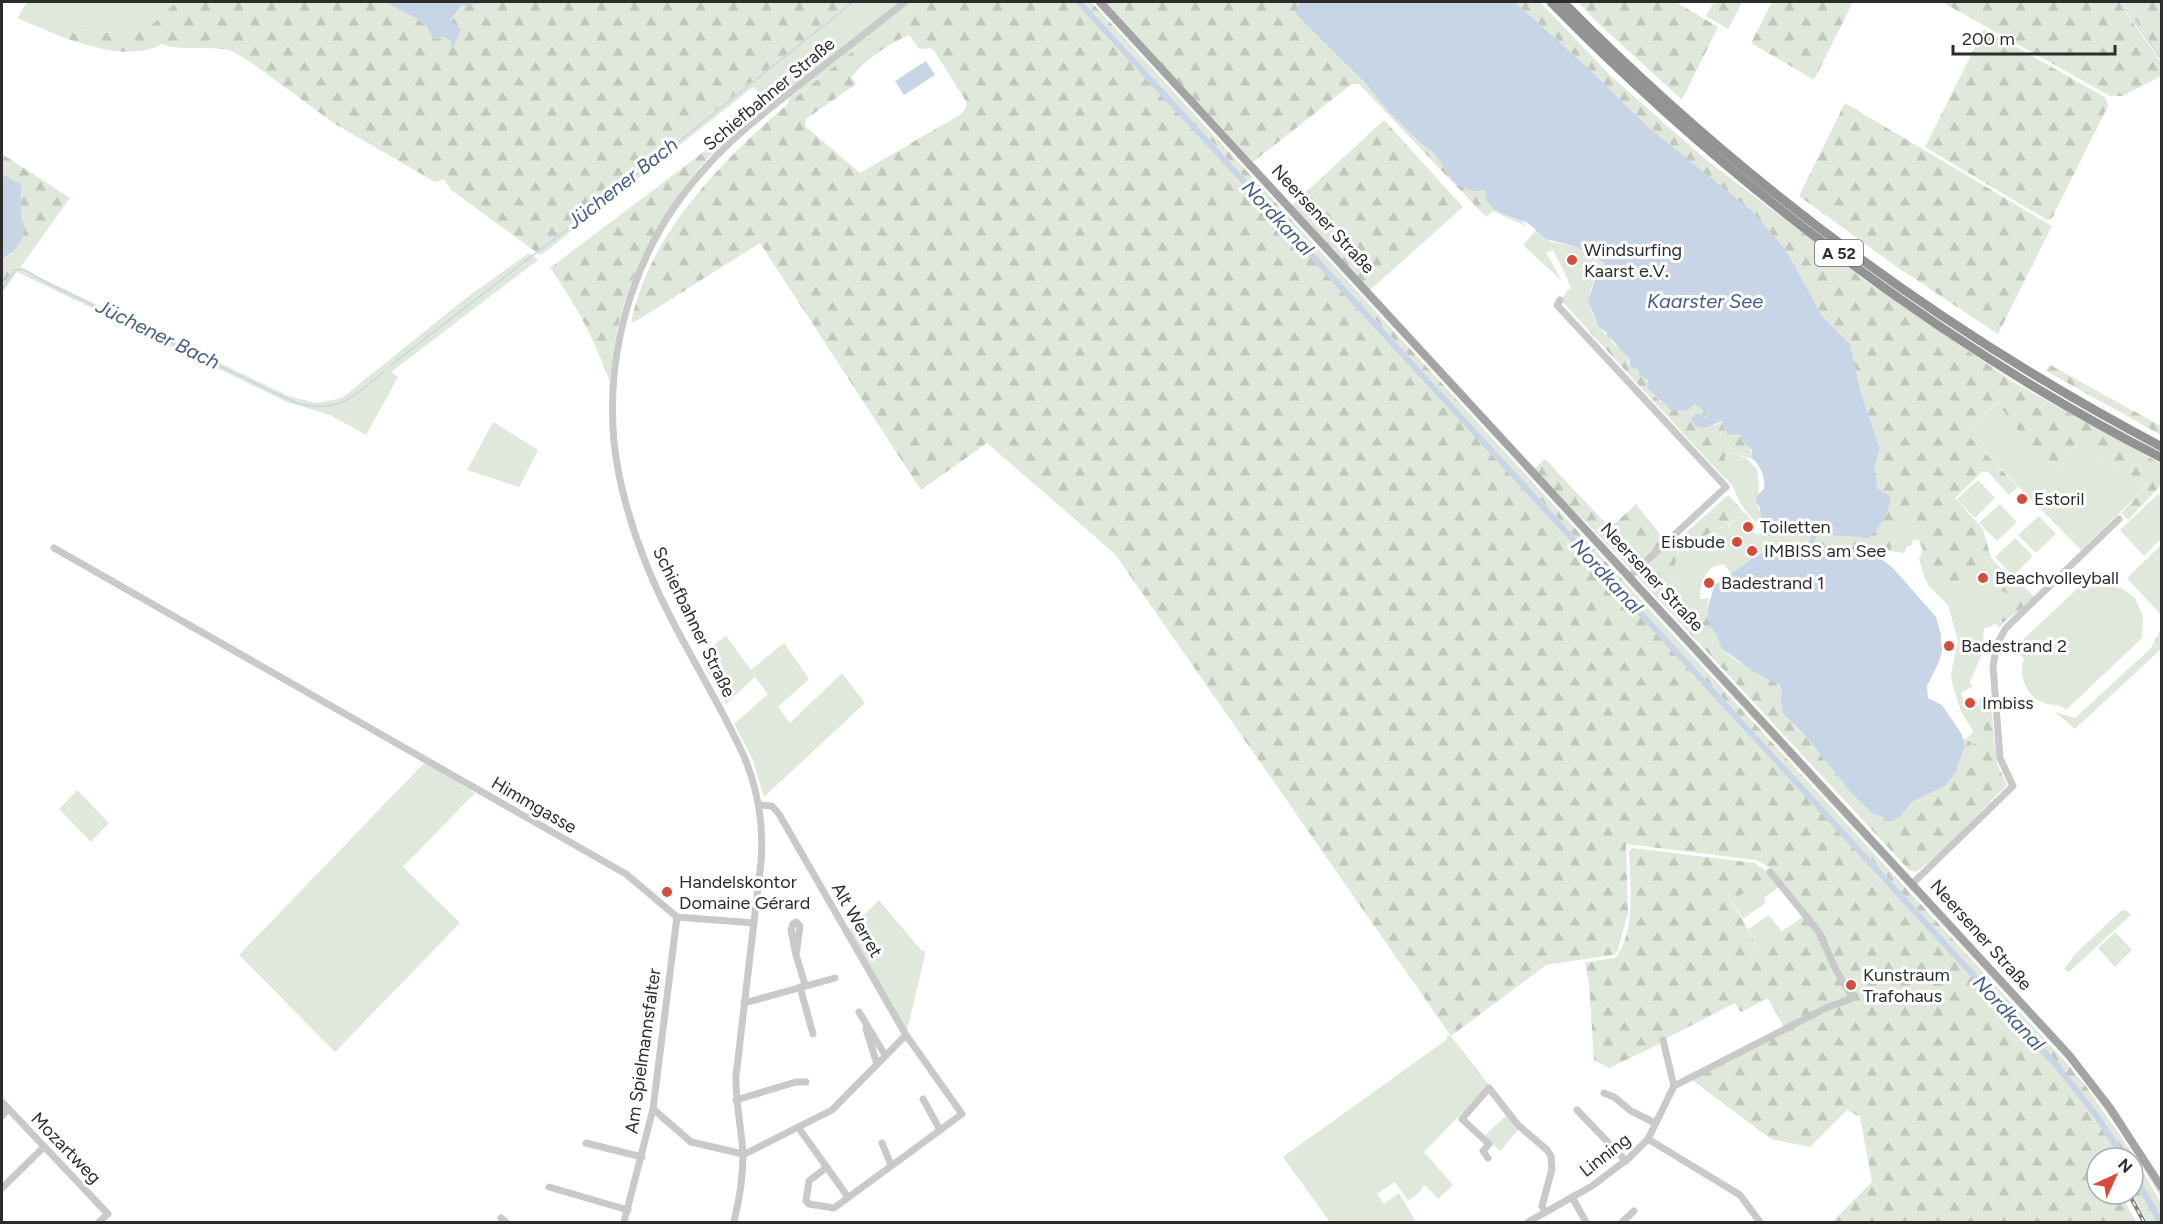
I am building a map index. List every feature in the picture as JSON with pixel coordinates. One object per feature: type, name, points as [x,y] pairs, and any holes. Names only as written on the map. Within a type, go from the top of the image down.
[{"type":"highway","name":"A 52","points":[[1551,2],[1587,39],[1684,128],[1763,194],[1877,282],[1998,364],[2162,458]]},
{"type":"highway","name":"A 52","points":[[1563,2],[1682,114],[1782,200],[1908,294],[1967,333],[2092,409],[2162,447]]},
{"type":"main road","name":"Neersener Straße","points":[[1100,2],[1912,884],[2090,1081],[2125,1128],[2162,1188]]},
{"type":"street","name":"Schiefbahner Straße","points":[[734,1222],[742,1179],[743,1154],[736,1100],[736,1076],[762,846],[759,805],[755,785],[743,754],[658,591],[631,521],[614,441],[613,385],[618,344],[640,270],[666,221],[694,181],[752,123],[905,2]]},
{"type":"street","points":[[1560,300],[1557,305],[1726,487],[1629,577]]},
{"type":"street","points":[[1912,884],[2013,786],[2003,768],[1999,752],[1993,662],[2001,636],[2006,628],[2119,519]]},
{"type":"street","name":"Himmgasse","points":[[54,548],[626,874],[677,917]]},
{"type":"street","name":"Alt Werret","points":[[759,805],[772,806],[779,814],[906,1035],[962,1114],[940,1130]]},
{"type":"street","points":[[1663,1040],[1674,1086],[1826,1008],[1853,998],[1836,970],[1819,932],[1770,872]]},
{"type":"street","points":[[677,917],[754,923]]},
{"type":"street","name":"Am Spielmannsfalter","points":[[624,1222],[654,1109],[677,917]]},
{"type":"street","points":[[796,955],[813,1034]]},
{"type":"street","points":[[744,1003],[835,978]]},
{"type":"street","points":[[859,1012],[885,1055]]},
{"type":"street","points":[[864,1020],[877,1064]]},
{"type":"street","points":[[654,1109],[691,1142],[743,1154],[836,1107],[906,1035]]},
{"type":"street","points":[[736,1100],[796,1082],[806,1082]]},
{"type":"street","name":"Linning","points":[[1528,1222],[1599,1181],[1626,1161],[1648,1139],[1674,1086]]},
{"type":"street","points":[[1488,1158],[1483,1151],[1488,1144],[1462,1119],[1489,1088],[1515,1122],[1551,1156],[1552,1169],[1542,1206],[1545,1212]]},
{"type":"street","points":[[1604,1093],[1614,1097],[1631,1111],[1655,1123]]},
{"type":"street","points":[[826,1167],[809,1181],[807,1203],[835,1207],[940,1130],[922,1099]]},
{"type":"street","name":"Mozartweg","points":[[2,1102],[108,1214],[99,1222]]},
{"type":"street","points":[[2,1116],[8,1109]]},
{"type":"street","points":[[1577,1110],[1626,1161]]},
{"type":"street","points":[[798,1127],[848,1197]]},
{"type":"street","points":[[1648,1139],[1740,1195],[1760,1222]]},
{"type":"street","points":[[586,1143],[642,1156]]},
{"type":"street","points":[[882,1143],[891,1165]]},
{"type":"street","points":[[2,1188],[44,1147]]},
{"type":"street","points":[[549,1187],[628,1210]]},
{"type":"street","points":[[1572,1197],[1586,1222]]},
{"type":"street","points":[[1622,1222],[1634,1211]]},
{"type":"green space","points":[[27,2],[176,2],[152,25],[134,35],[81,30],[62,37],[17,18]]},
{"type":"green space","points":[[176,2],[387,2],[422,22],[434,39],[443,37],[450,40],[452,48],[450,22],[463,6],[480,2],[852,2],[536,252],[451,190],[444,179],[435,182],[335,124],[249,61],[233,52],[162,44],[138,51],[113,51],[62,37],[81,30],[134,35],[152,25]]},
{"type":"green space","points":[[852,2],[901,2],[775,100],[771,101],[753,87],[545,252],[541,255],[536,252]]},
{"type":"green space","points":[[910,2],[917,2],[804,90],[787,107],[789,98]]},
{"type":"green space","points":[[917,2],[1075,2],[2047,1058],[2070,1085],[2113,1146],[2085,1146],[2085,1206],[2127,1206],[2136,1222],[1832,1222],[1872,1182],[1860,1117],[1847,1110],[1810,1147],[1771,1139],[1692,1080],[1784,1027],[1768,998],[1741,1012],[1735,1003],[1665,1039],[1666,1041],[1609,1068],[1594,1060],[1589,984],[1585,962],[1615,958],[1622,948],[1629,922],[1631,892],[1629,851],[1632,848],[1755,863],[1770,874],[1732,901],[1758,948],[1804,916],[1818,933],[1838,970],[1821,931],[1769,867],[1756,860],[1626,844],[1628,913],[1617,952],[1612,955],[1546,965],[1451,1036],[1115,554],[987,443],[921,490],[760,243],[631,323],[647,273],[673,227],[706,183],[746,142],[833,67]],"holes":[[[909,35],[919,49],[931,48],[966,101],[966,107],[961,114],[860,173],[805,126],[806,119],[856,84],[851,77],[863,64],[893,43]]]},
{"type":"green space","points":[[1075,2],[1084,2],[2051,1055],[2119,1146],[2113,1146],[2070,1085]]},
{"type":"green space","points":[[1084,2],[1091,2],[1095,6],[2064,1060],[2085,1085],[2127,1146],[2119,1146],[2051,1055]]},
{"type":"green space","points":[[1094,2],[1096,2],[1621,575]]},
{"type":"green space","points":[[1105,2],[1300,2],[1296,13],[1365,83],[1390,113],[1419,142],[1435,154],[1451,179],[1484,190],[1503,214],[1522,221],[1525,226],[1493,211],[1486,217],[1359,84],[1352,84],[1253,162]]},
{"type":"green space","points":[[1515,2],[1540,2],[1611,76],[1708,161],[1866,281],[2015,383],[2161,464],[2161,485],[2128,520],[2121,513],[2147,486],[2074,446],[2061,467],[2034,452],[1997,402],[1965,432],[2018,487],[2009,495],[1988,472],[1983,471],[1955,498],[1983,529],[1991,558],[2013,581],[2019,580],[2035,598],[2003,623],[1997,617],[2003,602],[2011,602],[2011,595],[2002,591],[1999,594],[1993,593],[1998,575],[1984,557],[1948,592],[1944,592],[1934,582],[1913,519],[1898,535],[1890,551],[1883,549],[1879,557],[1869,552],[1838,547],[1823,548],[1815,544],[1816,536],[1841,535],[1878,489],[1874,469],[1880,449],[1861,393],[1850,344],[1822,316],[1786,250],[1649,128],[1587,67]]},
{"type":"green space","points":[[1578,2],[1676,2],[1718,27],[1682,100],[1598,23]]},
{"type":"green space","points":[[1714,2],[1742,2],[1728,29],[1706,16]]},
{"type":"green space","points":[[1772,2],[1853,2],[1814,80],[1751,43]]},
{"type":"green space","points":[[1942,2],[2119,2],[2161,62],[2161,76],[2123,96],[2110,96]]},
{"type":"green space","points":[[2123,2],[2161,2],[2161,57]]},
{"type":"green space","points":[[1984,29],[2105,97],[2108,106],[2052,218],[2047,220],[1925,147]]},
{"type":"green space","points":[[771,101],[708,158],[685,186],[658,227],[627,294],[614,346],[610,382],[584,323],[550,268]]},
{"type":"green space","points":[[1845,103],[2052,226],[1998,334],[1897,267],[1799,196]]},
{"type":"green space","points":[[1384,120],[1463,207],[1370,290],[1292,205]]},
{"type":"green space","points":[[2,154],[70,198],[2,286],[2,259],[11,254],[23,219],[20,214],[22,193],[2,174]]},
{"type":"green space","points":[[70,198],[20,268],[291,397],[317,403],[342,398],[466,298],[529,253],[538,260],[391,372],[398,377],[366,435],[330,415],[287,402],[17,272],[2,293],[2,286]]},
{"type":"green space","points":[[1537,229],[1551,242],[1574,246],[1606,265],[1592,285],[1590,292],[1590,305],[1596,322],[1588,330],[1562,301],[1567,290],[1571,289],[1553,250],[1546,252],[1562,281],[1523,245]]},
{"type":"green space","points":[[1596,322],[1613,343],[1629,357],[1628,364],[1638,369],[1638,373],[1647,379],[1648,389],[1661,402],[1693,405],[1706,411],[1708,418],[1705,419],[1696,414],[1715,425],[1722,421],[1725,430],[1736,434],[1747,444],[1753,459],[1730,453],[1725,457],[1725,464],[1715,468],[1588,330]]},
{"type":"green space","points":[[2050,365],[2161,426],[2161,435],[2046,371]]},
{"type":"green space","points":[[1998,402],[2034,451],[2061,467],[2074,446],[2147,486],[2081,550],[1965,432]]},
{"type":"green space","points":[[493,422],[538,450],[519,487],[467,470]]},
{"type":"green space","points":[[1730,453],[1746,458],[1757,469],[1759,487],[1756,503],[1763,518],[1767,520],[1762,527],[1749,515],[1733,486],[1715,468]]},
{"type":"green space","points":[[1545,459],[1610,528],[1636,504],[1670,547],[1728,495],[1756,525],[1754,528],[1748,525],[1749,522],[1740,516],[1730,523],[1727,529],[1721,527],[1693,541],[1695,547],[1690,557],[1686,558],[1680,551],[1677,554],[1672,579],[1680,592],[1679,602],[1688,613],[1707,609],[1710,622],[1725,651],[1738,662],[1771,680],[1782,690],[1781,698],[1796,728],[1808,739],[1851,793],[1880,815],[1901,816],[1912,802],[1945,786],[1956,772],[1963,751],[1963,740],[1966,738],[1971,742],[1970,756],[1973,759],[1979,752],[1974,749],[1974,743],[1984,737],[1982,700],[1990,697],[1997,764],[2007,785],[1941,852],[1915,872],[1909,870],[1593,529],[1534,469]]},
{"type":"green space","points":[[1978,480],[1995,498],[1975,518],[1957,499]]},
{"type":"green space","points":[[2158,494],[2161,497],[2161,539],[2144,556],[2120,530]]},
{"type":"green space","points":[[2000,504],[2017,522],[1997,541],[1979,523]]},
{"type":"green space","points":[[1740,516],[1749,522],[1748,525],[1744,523],[1743,526],[1759,535],[1761,552],[1731,574],[1725,565],[1713,567],[1705,576],[1701,587],[1700,599],[1709,598],[1707,609],[1688,613],[1673,583],[1675,558],[1680,551],[1683,553],[1703,536],[1716,529],[1729,527]]},
{"type":"green space","points":[[2039,516],[2056,534],[2036,553],[2018,535]]},
{"type":"green space","points":[[1913,518],[1934,582],[1948,592],[1984,557],[1998,575],[2002,591],[2011,595],[2011,603],[1999,621],[2003,623],[2000,628],[1995,624],[1984,628],[1982,654],[1970,682],[1972,687],[1961,693],[1966,707],[1979,706],[1980,698],[1984,709],[1984,737],[1974,743],[1974,749],[1979,752],[1973,759],[1970,756],[1970,740],[1966,738],[1973,731],[1961,711],[1952,683],[1951,673],[1958,641],[1948,605],[1929,586],[1925,578],[1919,559],[1922,553],[1919,540],[1913,540],[1912,545],[1906,547],[1905,553],[1890,551],[1898,535]]},
{"type":"green space","points":[[1767,520],[1774,527],[1787,524],[1801,531],[1810,530],[1812,532],[1807,547],[1779,546],[1758,556],[1761,552],[1759,535]]},
{"type":"green space","points":[[2015,538],[2033,556],[2013,576],[1995,557]]},
{"type":"green space","points":[[2161,545],[2161,615],[2127,578]]},
{"type":"green space","points":[[2094,573],[2106,586],[2121,588],[2135,598],[2143,616],[2142,638],[2066,710],[2044,703],[2032,696],[2023,679],[2024,659],[2014,648]]},
{"type":"green space","points":[[1624,575],[2067,1058],[2093,1090],[2131,1146],[2066,1059],[1623,578]]},
{"type":"green space","points":[[2161,629],[2161,649],[2075,729],[2055,712],[2075,718],[2151,648]]},
{"type":"green space","points":[[726,636],[751,670],[784,643],[809,679],[778,707],[790,723],[842,673],[865,703],[764,797],[752,758],[734,724],[768,694],[755,677],[726,704],[707,671],[701,654]]},
{"type":"green space","points":[[425,762],[475,793],[403,867],[460,923],[335,1052],[239,955]]},
{"type":"green space","points":[[77,790],[109,823],[91,842],[59,809]]},
{"type":"green space","points":[[1770,874],[1780,886],[1764,898],[1765,903],[1743,919],[1732,900]]},
{"type":"green space","points":[[879,900],[921,950],[926,951],[906,1035],[847,932]]},
{"type":"green space","points":[[2122,910],[2131,915],[2069,972],[2064,969],[2075,954]]},
{"type":"green space","points":[[1769,915],[1782,932],[1759,949],[1748,929]]},
{"type":"green space","points":[[2115,932],[2132,950],[2115,967],[2098,948]]},
{"type":"green space","points":[[1447,1035],[1451,1036],[1489,1085],[1424,1152],[1453,1185],[1438,1199],[1425,1185],[1408,1201],[1395,1182],[1377,1194],[1384,1204],[1399,1193],[1416,1222],[1330,1222],[1283,1157],[1446,1040]]},
{"type":"green space","points":[[1507,1115],[1519,1129],[1500,1151],[1484,1136]]},
{"type":"green space","points":[[2145,1168],[2161,1194],[2161,1198],[2145,1172]]},
{"type":"green space","points":[[2145,1175],[2161,1203],[2161,1219],[2145,1190]]},
{"type":"green space","points":[[2145,1198],[2158,1222],[2147,1222],[2138,1206],[2145,1206]]},
{"type":"water","points":[[387,2],[480,2],[462,6],[450,21],[461,30],[452,49],[450,40],[443,37],[434,40],[422,22]]},
{"type":"water","name":"Kaarster See","points":[[1300,2],[1515,2],[1587,67],[1649,128],[1752,211],[1786,250],[1822,316],[1850,344],[1861,393],[1880,449],[1874,469],[1878,489],[1891,497],[1883,519],[1869,538],[1841,535],[1816,536],[1815,544],[1823,548],[1838,547],[1869,552],[1879,557],[1893,568],[1936,617],[1942,651],[1927,686],[1928,698],[1942,705],[1961,733],[1965,745],[1956,772],[1945,786],[1912,802],[1901,816],[1894,820],[1886,820],[1880,815],[1875,815],[1851,793],[1808,739],[1783,713],[1782,690],[1779,685],[1753,671],[1722,649],[1717,635],[1710,626],[1707,611],[1714,586],[1753,558],[1775,546],[1807,547],[1812,532],[1805,529],[1801,531],[1787,524],[1774,527],[1767,520],[1762,519],[1756,503],[1757,495],[1764,489],[1763,476],[1752,458],[1752,450],[1743,442],[1740,435],[1727,434],[1722,421],[1705,427],[1697,426],[1691,418],[1696,414],[1707,417],[1704,411],[1696,406],[1693,405],[1687,410],[1672,411],[1648,389],[1648,380],[1639,375],[1638,369],[1630,366],[1629,357],[1598,326],[1588,300],[1596,277],[1606,267],[1604,263],[1574,246],[1546,239],[1528,223],[1503,214],[1492,207],[1484,197],[1487,194],[1484,190],[1474,191],[1461,187],[1451,179],[1435,154],[1419,142],[1390,113],[1365,83],[1295,13]]},
{"type":"water","points":[[926,61],[935,75],[904,95],[895,81]]},
{"type":"water","points":[[2,174],[21,184],[21,214],[24,231],[18,246],[2,259]]},
{"type":"waterway","name":"Jüchener Bach","points":[[391,365],[624,185],[853,2]]},
{"type":"waterway","name":"Nordkanal","points":[[1079,2],[2058,1067],[2098,1118],[2116,1146]]},
{"type":"waterway","points":[[2121,2],[2162,60]]},
{"type":"waterway","name":"Jüchener Bach","points":[[2,289],[15,270],[23,269],[49,284],[294,402],[309,406],[333,405],[343,402],[384,372]]},
{"type":"waterway","name":"Nordkanal","points":[[2145,1194],[2160,1222]]},
{"type":"railway","points":[[2135,1206],[2144,1222]]},
{"type":"place","name":"Windsurfing Kaarst e.V.","points":[[1572,260]]},
{"type":"place","name":"Estoril","points":[[2022,499]]},
{"type":"place","name":"Toiletten","points":[[1748,527]]},
{"type":"place","name":"Eisbude","points":[[1737,542]]},
{"type":"place","name":"IMBISS am See","points":[[1752,551]]},
{"type":"place","name":"Beachvolleyball","points":[[1983,578]]},
{"type":"place","name":"Badestrand 1","points":[[1709,583]]},
{"type":"place","name":"Badestrand 2","points":[[1949,646]]},
{"type":"place","name":"Imbiss","points":[[1970,703]]},
{"type":"place","name":"Handelskontor Domaine Gérard","points":[[667,892]]},
{"type":"place","name":"Kunstraum Trafohaus","points":[[1851,985]]}]
